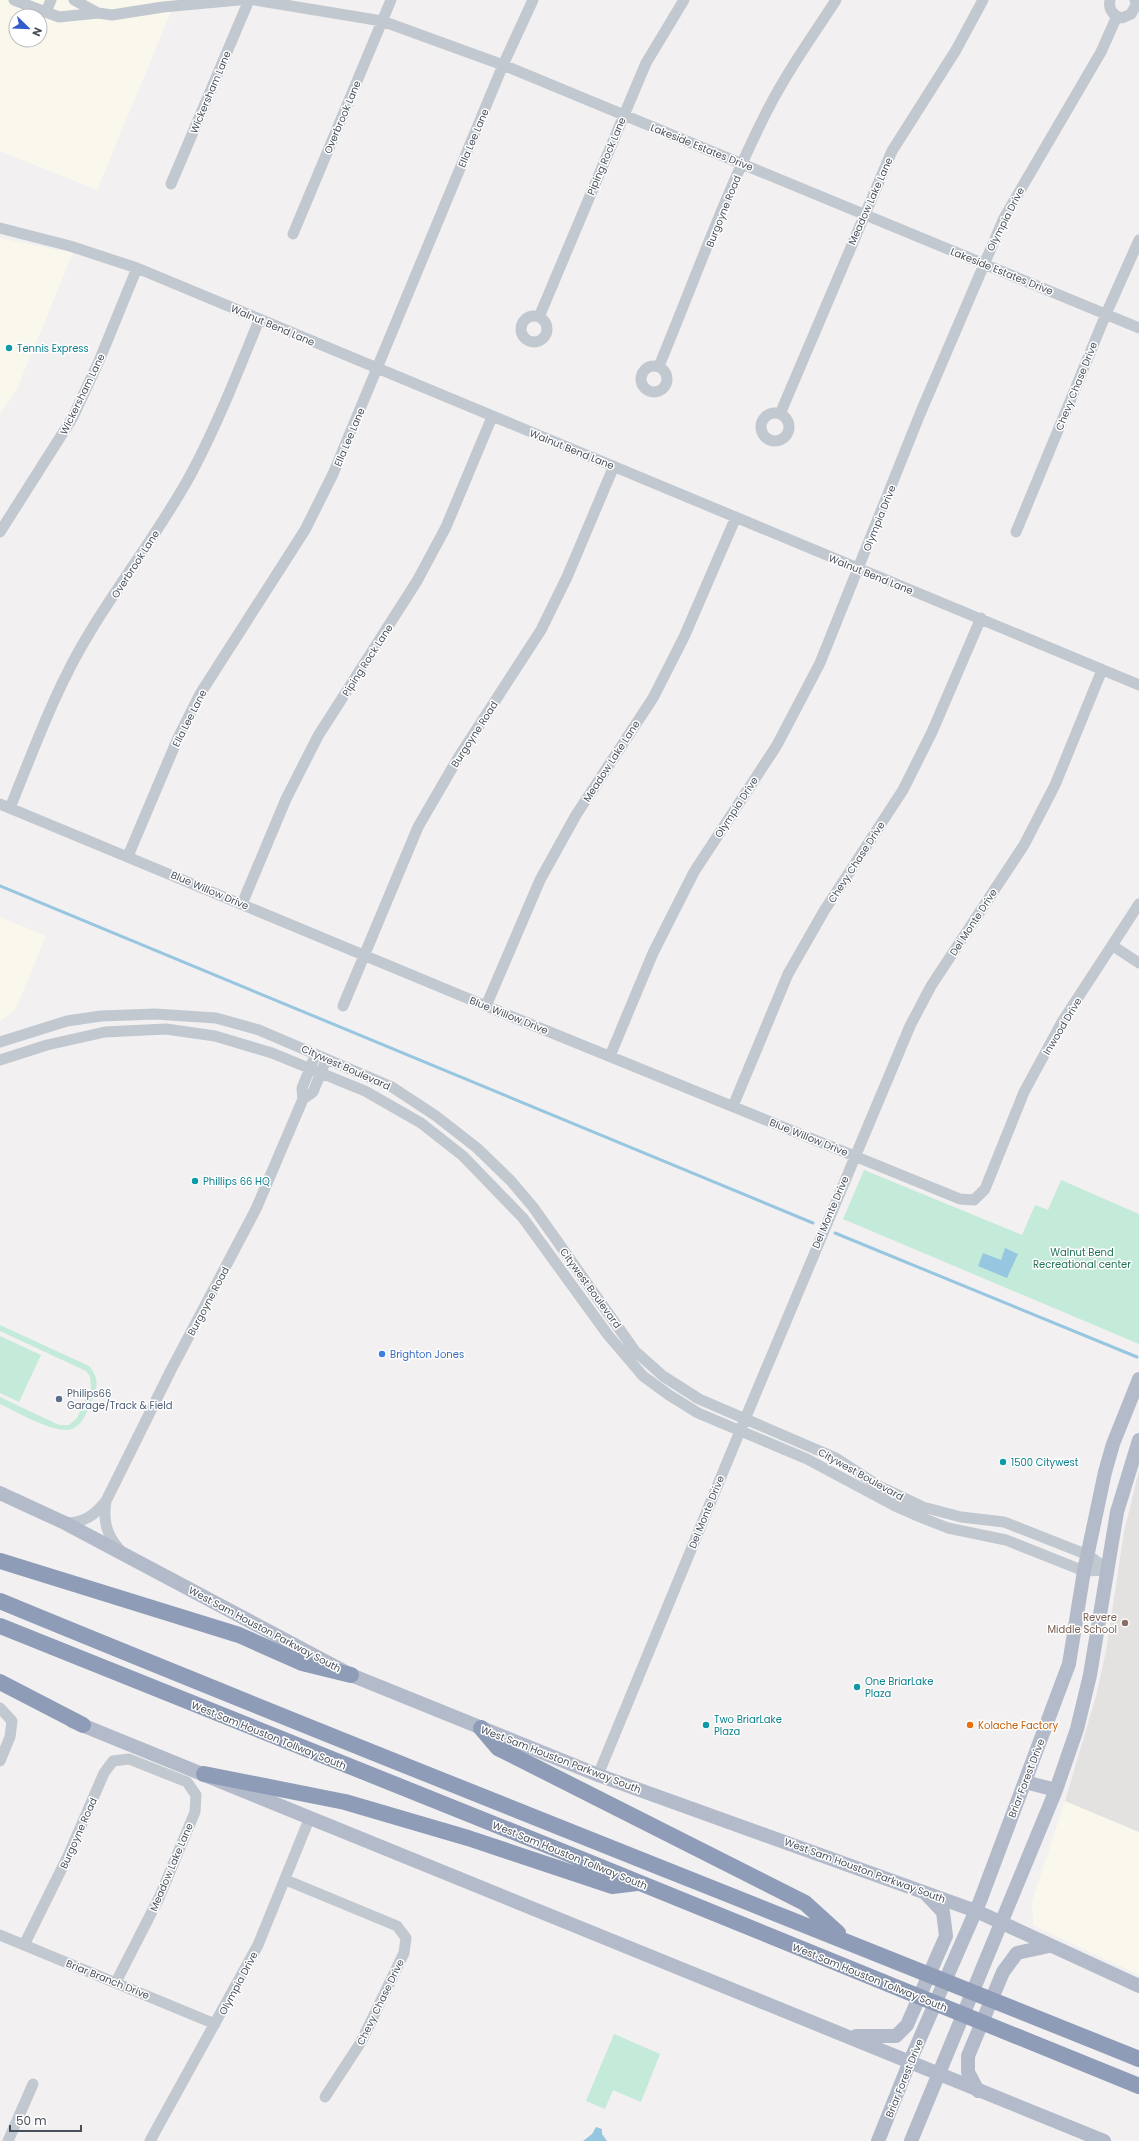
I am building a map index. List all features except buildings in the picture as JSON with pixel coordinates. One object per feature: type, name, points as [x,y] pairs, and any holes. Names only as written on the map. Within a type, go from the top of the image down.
[{"type":"highway","points":[[0,1561],[239,1635],[302,1663],[351,1675]]},
{"type":"highway","points":[[0,1601],[245,1702],[845,1940],[1139,2059]]},
{"type":"highway","name":"West Sam Houston Tollway South","points":[[0,1626],[639,1882],[1139,2086]]},
{"type":"highway","points":[[0,1682],[82,1725]]},
{"type":"highway","points":[[481,1728],[498,1748],[805,1903],[845,1940]]},
{"type":"highway","points":[[204,1774],[345,1802],[468,1838],[612,1886],[639,1882]]},
{"type":"main road","name":"Briar Forest Drive","points":[[878,2141],[910,2061],[976,1911],[1069,1664],[1084,1571],[1113,1444],[1139,1379]]},
{"type":"main road","points":[[911,2141],[1056,1790],[1078,1729],[1088,1683],[1117,1512],[1137,1446],[1113,1444]]},
{"type":"main road","name":"West Sam Houston Parkway South","points":[[0,1493],[65,1523],[351,1675],[598,1775],[924,1891],[976,1911],[1049,1946],[1139,1986]]},
{"type":"main road","points":[[0,1691],[678,1968],[850,2036],[978,2091],[1104,2141]]},
{"type":"main road","points":[[1025,1782],[1056,1790]]},
{"type":"main road","points":[[850,2036],[896,2036],[907,2025],[946,1936],[943,1912],[924,1891]]},
{"type":"main road","points":[[978,2091],[968,2072],[968,2056],[988,2012],[1003,1972],[1017,1953],[1049,1946]]},
{"type":"street","points":[[14,0],[35,8]]},
{"type":"street","points":[[74,0],[98,13]]},
{"type":"street","points":[[48,13],[59,17],[98,13],[112,15],[163,7],[239,0]]},
{"type":"street","name":"Wickersham Lane","points":[[171,184],[249,0]]},
{"type":"street","name":"Lakeside Estates Drive","points":[[255,0],[382,21],[503,65],[1139,328]]},
{"type":"street","name":"Overbrook Lane","points":[[293,234],[391,0]]},
{"type":"street","name":"Ella Lee Lane","points":[[128,856],[178,738],[200,694],[305,530],[333,474],[503,65],[532,0]]},
{"type":"street","name":"Piping Rock Lane","points":[[539,317],[646,63],[684,0]]},
{"type":"street","name":"Burgoyne Road","points":[[659,366],[743,164],[783,82],[836,0]]},
{"type":"street","name":"Meadow Lake Lane","points":[[780,414],[892,151],[956,50],[983,0]]},
{"type":"street","points":[[1110,0],[1110,9],[1117,16],[1127,17],[1131,14],[1136,5],[1135,0]]},
{"type":"street","name":"Olympia Drive","points":[[610,1056],[656,946],[694,872],[777,744],[820,663],[983,264],[1004,218],[1101,52],[1117,16]]},
{"type":"street","name":"Walnut Bend Lane","points":[[0,228],[70,246],[137,268],[1139,685]]},
{"type":"street","name":"Chevy Chase Drive","points":[[1016,532],[1106,314],[1139,240]]},
{"type":"street","name":"Wickersham Lane","points":[[0,532],[73,417],[99,361],[137,268]]},
{"type":"street","name":"Overbrook Lane","points":[[5,806],[59,692],[89,633],[163,522],[197,462],[216,424],[259,320]]},
{"type":"street","name":"Piping Rock Lane","points":[[242,904],[286,799],[318,736],[417,581],[446,527],[492,417]]},
{"type":"street","name":"Burgoyne Road","points":[[343,1006],[418,827],[458,758],[541,630],[567,576],[614,466]]},
{"type":"street","name":"Meadow Lake Lane","points":[[486,1006],[540,880],[576,814],[653,698],[684,637],[736,517]]},
{"type":"street","name":"Chevy Chase Drive","points":[[733,1106],[788,974],[824,911],[903,790],[932,732],[981,618]]},
{"type":"street","name":"Del Monte Drive","points":[[598,1775],[854,1156],[910,1026],[931,986],[1024,845],[1044,805],[1102,670]]},
{"type":"street","name":"Blue Willow Drive","points":[[5,806],[486,1006],[960,1199],[974,1200],[985,1189],[998,1156]]},
{"type":"street","name":"Inwood Drive","points":[[998,1156],[1024,1092],[1062,1022],[1114,946],[1139,904]]},
{"type":"street","points":[[1114,946],[1139,963]]},
{"type":"street","name":"Citywest Boulevard","points":[[0,1042],[67,1021],[101,1016],[156,1014],[216,1018],[259,1030],[316,1053],[392,1087],[436,1116],[477,1148],[511,1181],[533,1208],[635,1350],[663,1376],[699,1399],[836,1458],[879,1486],[923,1507],[961,1517],[1004,1522],[1088,1555],[1108,1570]]},
{"type":"street","name":"Citywest Boulevard","points":[[0,1060],[47,1045],[104,1032],[166,1029],[215,1036],[272,1053],[311,1067],[365,1091],[421,1123],[463,1156],[523,1218],[608,1335],[643,1376],[669,1395],[698,1413],[807,1458],[895,1506],[920,1517],[948,1528],[1006,1540],[1084,1571],[1108,1570]]},
{"type":"street","name":"Burgoyne Road","points":[[65,1523],[83,1521],[91,1517],[106,1501],[171,1370],[256,1210],[303,1099],[302,1088],[316,1053]]},
{"type":"street","name":"Burgoyne Road","points":[[303,1099],[313,1092],[327,1058]]},
{"type":"street","name":"Burgoyne Road","points":[[106,1501],[104,1519],[107,1531],[112,1542],[130,1557]]},
{"type":"street","points":[[0,1708],[12,1721],[10,1737],[0,1761]]},
{"type":"street","name":"Burgoyne Road","points":[[24,1945],[68,1856],[104,1773],[113,1761],[129,1759],[155,1769]]},
{"type":"street","name":"Meadow Lake Lane","points":[[116,1982],[159,1898],[195,1812],[196,1795],[187,1782],[155,1769]]},
{"type":"street","name":"Olympia Drive","points":[[150,2141],[258,1945],[286,1880],[310,1817]]},
{"type":"street","name":"Chevy Chase Drive","points":[[286,1880],[397,1926],[406,1938],[404,1953],[361,2042],[325,2097]]},
{"type":"street","name":"Briar Branch Drive","points":[[0,1935],[215,2024]]},
{"type":"street","points":[[8,2141],[33,2084]]},
{"type":"shaded area","points":[[0,0],[176,0],[97,190],[0,151]]},
{"type":"shaded area","points":[[0,238],[73,253],[16,391],[0,414]]},
{"type":"shaded area","points":[[0,917],[46,936],[15,1010],[0,1021]]},
{"type":"shaded area","name":"Revere Middle School","points":[[1139,1470],[1139,1832],[1065,1801],[1096,1696],[1106,1651],[1124,1532]]},
{"type":"shaded area","points":[[1065,1801],[1139,1832],[1139,1975],[1033,1925],[1032,1901]]},
{"type":"green space","name":"Walnut Bend Recreational center","points":[[864,1170],[1022,1235],[1035,1205],[1048,1210],[1061,1180],[1139,1214],[1139,1344],[843,1219]]},
{"type":"green space","points":[[0,1325],[89,1366],[95,1375],[96,1387],[85,1416],[77,1426],[67,1430],[58,1429],[37,1422],[0,1404],[0,1397],[59,1425],[69,1425],[77,1418],[91,1388],[90,1376],[86,1371],[0,1331]]},
{"type":"green space","points":[[0,1336],[41,1355],[19,1402],[0,1393]]},
{"type":"green space","points":[[614,2034],[660,2054],[641,2102],[613,2090],[605,2109],[586,2101]]},
{"type":"water","points":[[1005,1248],[1018,1254],[1007,1278],[978,1266],[983,1253],[1001,1260]]},
{"type":"water","points":[[596,2127],[602,2129],[602,2134],[607,2141],[583,2141],[592,2134]]},
{"type":"waterway","points":[[0,886],[813,1223]]},
{"type":"waterway","points":[[835,1233],[1137,1357]]},
{"type":"place","name":"Tennis Express","points":[[9,348]]},
{"type":"place","name":"Phillips 66 HQ","points":[[195,1181]]},
{"type":"place","name":"Brighton Jones","points":[[382,1354]]},
{"type":"place","name":"Philips66 Garage/Track & Field","points":[[59,1399]]},
{"type":"place","name":"1500 Citywest","points":[[1003,1462]]},
{"type":"place","name":"Revere Middle School","points":[[1125,1623]]},
{"type":"place","name":"One BriarLake Plaza","points":[[857,1687]]},
{"type":"place","name":"Two BriarLake Plaza","points":[[706,1725]]},
{"type":"place","name":"Kolache Factory","points":[[970,1725]]}]
